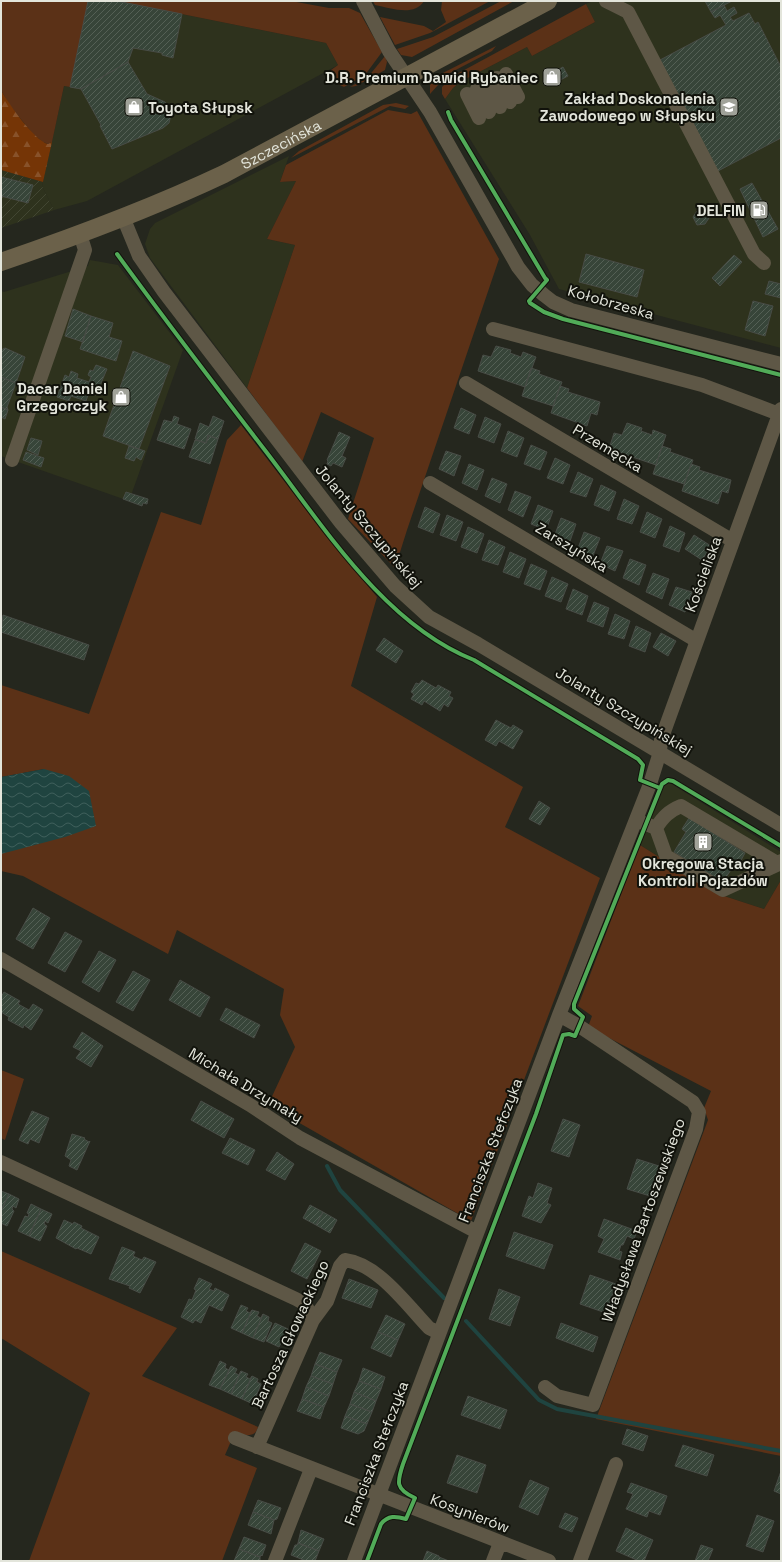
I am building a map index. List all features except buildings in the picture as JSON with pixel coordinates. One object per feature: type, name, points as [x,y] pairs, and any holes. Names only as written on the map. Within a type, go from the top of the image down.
[{"type":"main road","name":"Szczecińska","points":[[1,262],[123,218],[224,174],[548,1]]},
{"type":"street","name":"Kołobrzeska","points":[[363,1],[389,51],[408,77],[518,267],[532,285],[553,302],[571,310],[781,364]]},
{"type":"street","points":[[606,1],[628,12],[754,254],[764,263]]},
{"type":"street","points":[[487,84],[499,107]]},
{"type":"street","points":[[487,84],[499,107]]},
{"type":"street","points":[[487,84],[499,107]]},
{"type":"street","name":"Jolanty Szczypińskiej","points":[[123,218],[139,256],[164,292],[341,523],[406,598],[429,617],[478,644],[781,825]]},
{"type":"street","points":[[12,460],[85,250],[80,234]]},
{"type":"street","points":[[493,329],[702,385],[780,411]]},
{"type":"street","name":"Przemęcka","points":[[466,383],[733,541]]},
{"type":"street","name":"Kościeliska","points":[[660,752],[661,740],[780,411]]},
{"type":"street","name":"Zarszyńska","points":[[430,483],[697,640]]},
{"type":"street","name":"Franciszka Stefczyka","points":[[354,1561],[559,1015],[636,820],[660,752]]},
{"type":"street","points":[[656,828],[663,817],[671,810],[681,806],[780,862]]},
{"type":"street","points":[[636,820],[656,828],[666,856],[723,890],[780,862]]},
{"type":"street","name":"Michała Drzymały","points":[[1,959],[250,1105],[300,1138],[477,1232]]},
{"type":"street","name":"Władysława Bartoszewskiego","points":[[544,1387],[557,1396],[593,1405],[696,1129],[699,1112],[693,1102],[579,1026],[559,1015]]},
{"type":"street","points":[[1,1162],[296,1299],[305,1304],[313,1320]]},
{"type":"street","name":"Bartosza Głowackiego","points":[[257,1447],[313,1320],[326,1301],[340,1266],[346,1260],[354,1261],[376,1273],[429,1328],[439,1333]]},
{"type":"street","points":[[235,1438],[379,1495]]},
{"type":"street","points":[[580,1561],[616,1464]]},
{"type":"street","points":[[274,1561],[311,1469]]},
{"type":"street","name":"Kosynierów","points":[[379,1495],[549,1561]]},
{"type":"street","points":[[493,1561],[500,1543]]},
{"type":"shaded area","points":[[1,1],[88,1],[70,87],[64,86],[52,142],[48,144],[34,135],[10,106],[1,90]]},
{"type":"shaded area","points":[[88,1],[117,1],[326,43],[338,65],[87,201],[54,210],[42,186],[64,86],[71,87]]},
{"type":"shaded area","points":[[117,1],[291,1],[329,8],[349,8],[360,13],[382,52],[365,75],[344,87],[336,82],[333,76],[331,70],[338,65],[326,43]]},
{"type":"shaded area","points":[[373,1],[424,1],[420,6],[414,9],[402,10],[375,5]]},
{"type":"shaded area","points":[[442,1],[490,1],[430,33],[395,45],[380,17],[424,26],[433,31],[446,22],[441,10]]},
{"type":"shaded area","points":[[501,1],[514,1],[412,57],[401,55],[397,49],[433,37]]},
{"type":"shaded area","points":[[593,1],[781,1],[781,348],[559,289],[530,235],[445,99],[453,88],[460,82],[527,47],[532,56],[595,22],[586,4]]},
{"type":"shaded area","points":[[586,4],[595,22],[532,56],[527,47],[460,82],[453,88],[445,99],[442,94],[442,87],[455,75]]},
{"type":"shaded area","points":[[496,46],[492,51],[448,74],[430,94],[430,85],[435,77]]},
{"type":"shaded area","points":[[385,56],[387,62],[385,70],[356,86],[350,87],[368,77]]},
{"type":"shaded area","points":[[396,103],[409,106],[405,109],[390,106],[291,158],[299,151],[383,105]]},
{"type":"shaded area","points":[[388,110],[411,114],[417,111],[499,259],[395,568],[348,519],[374,438],[321,412],[302,462],[247,388],[295,245],[267,239],[296,181],[280,182],[286,165]]},
{"type":"shaded area","points":[[289,156],[280,182],[296,181],[267,239],[295,245],[247,388],[150,258],[145,244],[150,229],[155,223]]},
{"type":"shaded area","points":[[1,170],[43,182],[42,186],[54,210],[1,228]]},
{"type":"shaded area","points":[[90,260],[118,265],[183,350],[129,501],[1,456],[1,291],[4,292],[88,266]]},
{"type":"shaded area","points":[[241,425],[324,533],[377,597],[351,686],[523,787],[505,827],[600,878],[471,1221],[268,1105],[295,1047],[280,1015],[284,989],[177,930],[168,954],[23,876],[1,871],[1,853],[44,769],[1,777],[1,685],[89,714],[161,512],[201,525],[227,440]]},
{"type":"shaded area","points":[[670,783],[781,852],[781,880],[764,909],[718,894],[640,845],[662,788],[664,784]]},
{"type":"shaded area","points":[[640,845],[718,894],[764,909],[781,880],[781,1456],[596,1419],[708,1120],[704,1108],[711,1091],[588,1027],[592,1016],[578,1006]]},
{"type":"shaded area","points":[[1,1070],[24,1079],[5,1140],[1,1138]]},
{"type":"shaded area","points":[[1,1251],[177,1328],[142,1376],[258,1427],[257,1431],[252,1435],[245,1435],[235,1432],[225,1455],[257,1468],[222,1561],[29,1561],[90,1393],[1,1338]]},
{"type":"green space","points":[[1,90],[15,112],[29,129],[42,141],[48,144],[52,142],[43,182],[1,170]]},
{"type":"water","points":[[44,769],[69,776],[89,791],[96,826],[65,837],[1,854],[1,777]]},
{"type":"waterway","points":[[327,1166],[340,1190],[444,1298]]},
{"type":"waterway","points":[[466,1321],[539,1400],[557,1409],[781,1451]]},
{"type":"cycle path","points":[[448,112],[451,120],[547,280],[529,301],[530,303],[544,312],[563,319],[781,375]]},
{"type":"cycle path","points":[[117,254],[171,328],[332,539],[383,597],[411,622],[441,644],[474,660],[638,759],[643,765],[640,780],[660,788]]},
{"type":"cycle path","points":[[367,1561],[381,1524],[386,1519],[392,1517],[406,1519],[415,1498],[408,1495],[399,1484],[403,1464],[536,1114],[563,1035],[569,1034],[575,1036],[583,1017],[574,1009],[574,1004],[662,784],[668,780],[673,781],[781,846]]},
{"type":"place","name":"D.R. Premium Dawid Rybaniec","points":[[552,77]]},
{"type":"place","name":"Toyota Słupsk","points":[[134,107]]},
{"type":"place","name":"Zakład Doskonalenia Zawodowego w Słupsku","points":[[729,107]]},
{"type":"place","name":"DELFIN","points":[[759,210]]},
{"type":"place","name":"Dacar Daniel Grzegorczyk","points":[[121,397]]},
{"type":"place","name":"Okręgowa Stacja Kontroli Pojazdów","points":[[703,842]]}]
